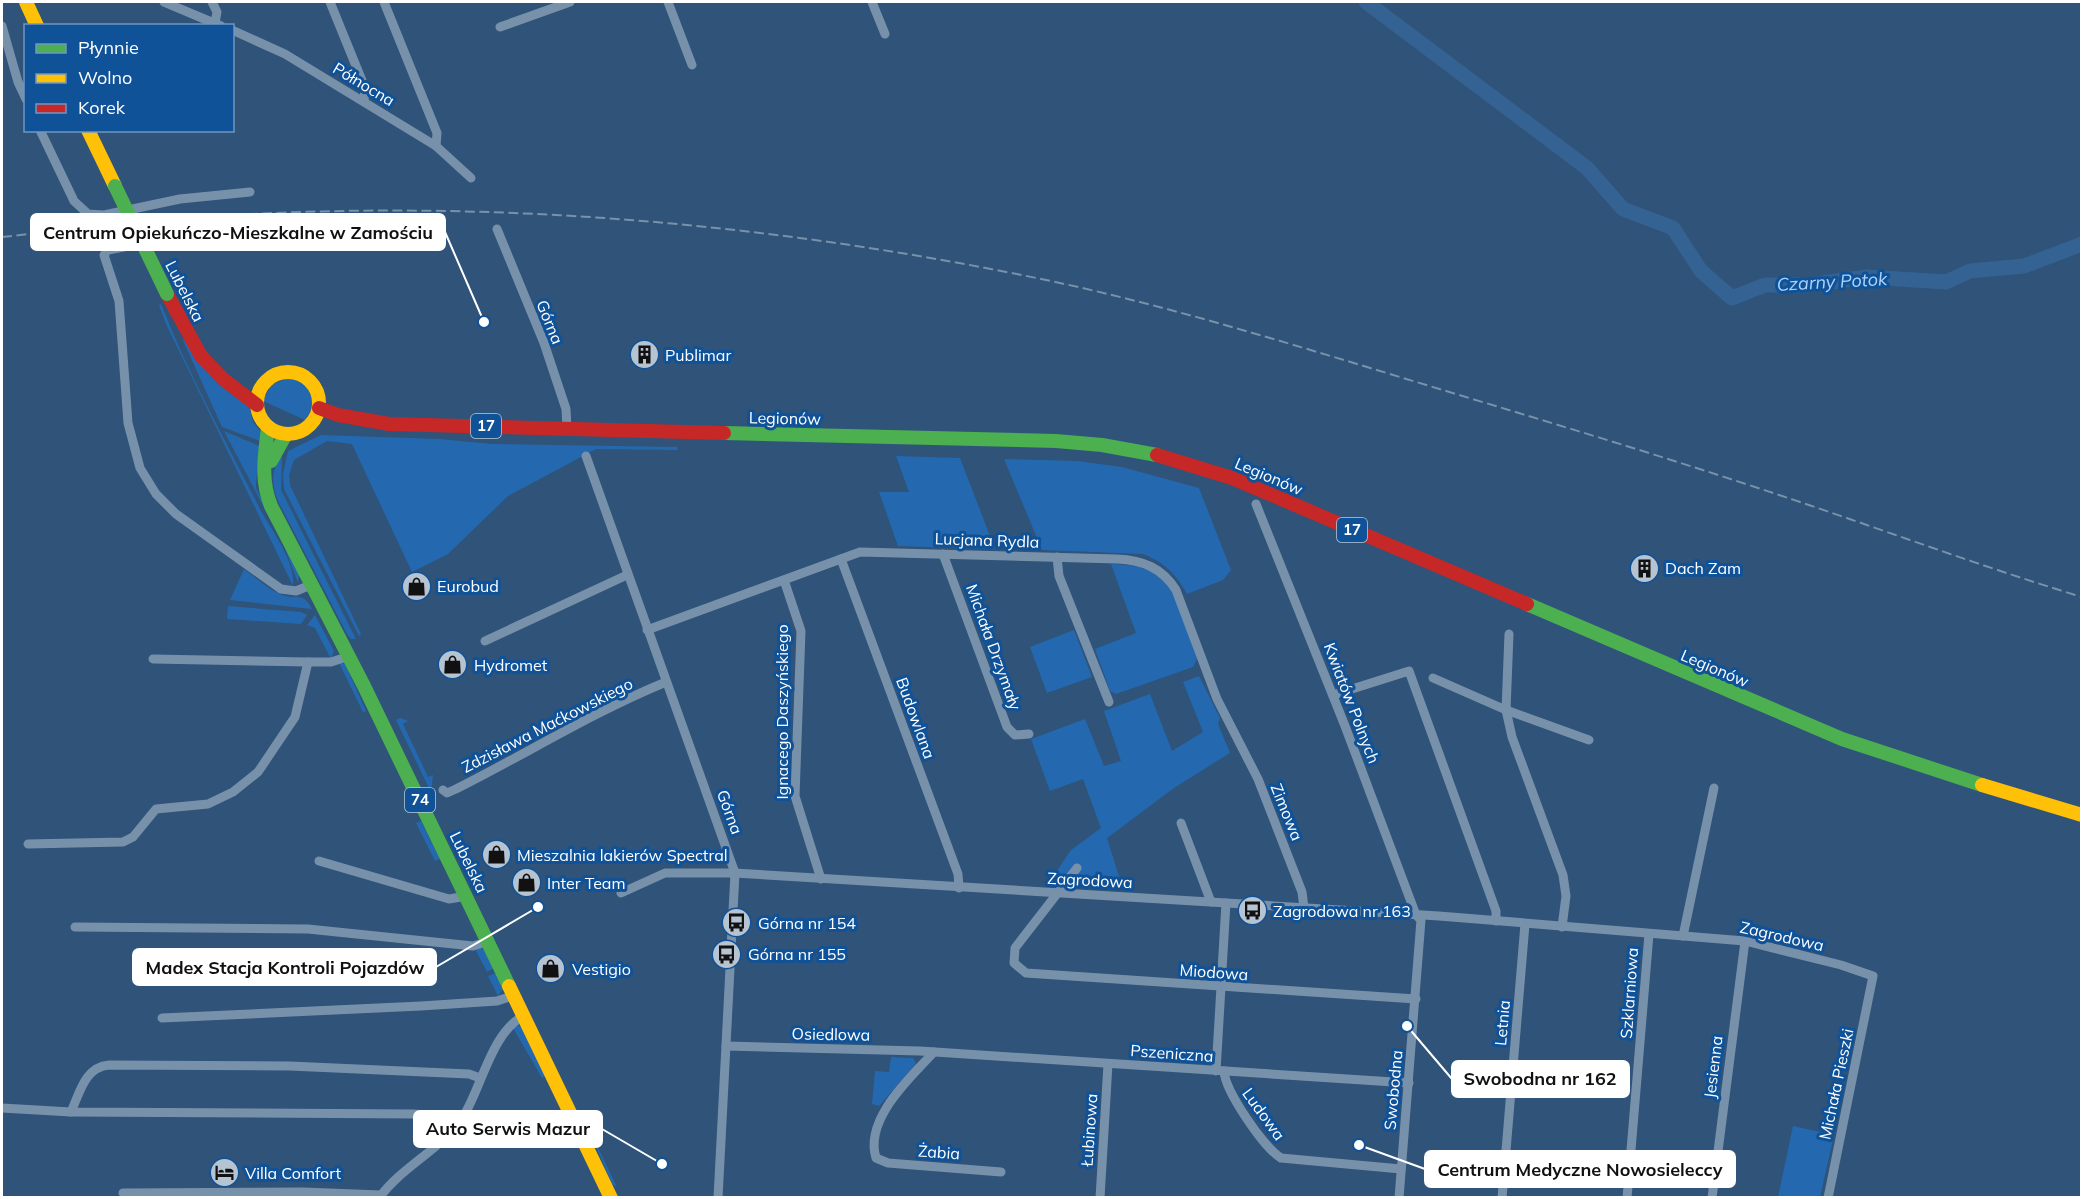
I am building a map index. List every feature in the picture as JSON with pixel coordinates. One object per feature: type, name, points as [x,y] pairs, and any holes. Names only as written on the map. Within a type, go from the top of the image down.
[{"type":"main road","points":[[26,2],[36,24]]},
{"type":"main road","name":"Lubelska","points":[[89,132],[167,294],[201,356],[256,405]]},
{"type":"main road","name":"Lubelska","points":[[190,337],[232,377],[248,386],[261,387]]},
{"type":"main road","points":[[264,478],[276,449],[286,434],[268,427],[260,417],[256,405],[261,387],[275,374],[296,373],[309,380],[315,388],[318,408],[310,424]]},
{"type":"main road","name":"Legionów","points":[[318,408],[338,415],[388,424]]},
{"type":"main road","name":"Legionów","points":[[310,424],[362,427],[388,424],[1056,441],[1113,445],[1163,455],[1232,478],[1823,731],[1929,770],[2082,815]]},
{"type":"main road","name":"17","points":[[286,434],[299,432],[310,424]]},
{"type":"main road","name":"Lubelska","points":[[268,427],[264,478],[271,506],[350,656],[611,1197]]},
{"type":"street","points":[[164,2],[218,24],[217,12],[212,2]]},
{"type":"street","points":[[330,2],[365,88],[364,101]]},
{"type":"street","points":[[384,2],[437,133],[436,146]]},
{"type":"street","points":[[500,27],[570,2]]},
{"type":"street","points":[[668,2],[692,65]]},
{"type":"street","points":[[872,2],[885,34]]},
{"type":"street","points":[[2,26],[18,82],[24,95]]},
{"type":"street","name":"Północna","points":[[234,31],[285,54],[364,101],[436,146],[471,178]]},
{"type":"street","points":[[41,132],[74,201],[88,214],[104,215],[180,199],[250,192]]},
{"type":"street","name":"Górna","points":[[497,229],[544,343],[566,409],[567,429]]},
{"type":"street","points":[[134,245],[108,250],[104,255],[119,301],[128,423],[140,468],[156,494],[176,514],[281,589],[296,591],[313,584]]},
{"type":"street","name":"Górna","points":[[586,456],[735,873],[718,1197]]},
{"type":"street","name":"Kwiatów Polnych","points":[[1256,504],[1333,695],[1416,915]]},
{"type":"street","name":"Lucjana Rydla","points":[[647,630],[864,552],[1127,559],[1146,563],[1163,574],[1176,590],[1217,699],[1233,731]]},
{"type":"street","name":"Michała Drzymały","points":[[943,554],[1007,727],[1015,735],[1029,734]]},
{"type":"street","points":[[1057,557],[1059,576],[1108,702]]},
{"type":"street","name":"Budowlana","points":[[841,559],[958,874],[959,888]]},
{"type":"street","points":[[486,641],[627,575]]},
{"type":"street","name":"Ignacego Daszyńskiego","points":[[784,580],[801,631],[795,796],[821,879]]},
{"type":"street","points":[[1509,634],[1506,710],[1512,737],[1563,875],[1566,896],[1562,927]]},
{"type":"street","points":[[153,659],[331,662],[350,656]]},
{"type":"street","points":[[28,844],[123,842],[133,837],[156,809],[201,806],[233,792],[265,764],[293,721],[308,662]]},
{"type":"street","points":[[1333,695],[1409,671],[1496,911],[1496,921]]},
{"type":"street","points":[[1432,678],[1506,710],[1589,740]]},
{"type":"street","name":"Zdzisława Maćkowskiego","points":[[443,790],[447,794],[530,752],[552,736],[666,682]]},
{"type":"street","name":"Zimowa","points":[[1233,731],[1258,779],[1302,892],[1304,908]]},
{"type":"street","points":[[1683,936],[1714,788]]},
{"type":"street","points":[[1181,823],[1211,902]]},
{"type":"street","points":[[319,861],[452,899],[467,896]]},
{"type":"street","points":[[1058,893],[1077,868]]},
{"type":"street","name":"Zagrodowa","points":[[621,893],[665,873],[735,873],[1416,915],[1745,941],[1841,965],[1873,976]]},
{"type":"street","name":"Miodowa","points":[[1058,893],[1015,948],[1014,963],[1019,970],[1033,975],[1416,999]]},
{"type":"street","points":[[1220,1071],[1220,987],[1226,903]]},
{"type":"street","name":"Swobodna","points":[[1399,1197],[1422,924],[1416,915]]},
{"type":"street","name":"Letnia","points":[[1502,1197],[1526,924]]},
{"type":"street","points":[[75,927],[308,929],[467,946],[489,941]]},
{"type":"street","name":"Szklarniowa","points":[[1627,1197],[1649,934]]},
{"type":"street","name":"Jesienna","points":[[1712,1197],[1745,941]]},
{"type":"street","name":"Michała Pieszki","points":[[1828,1197],[1873,976]]},
{"type":"street","points":[[162,1018],[421,1006],[497,1000],[515,994]]},
{"type":"street","points":[[123,1193],[380,1196],[445,1138],[462,1118],[480,1078],[509,1027],[525,1015]]},
{"type":"street","name":"Osiedlowa","points":[[726,1046],[934,1052]]},
{"type":"street","name":"Pszeniczna","points":[[934,1052],[1409,1083]]},
{"type":"street","name":"Żabia","points":[[934,1052],[884,1112],[877,1128],[874,1151],[876,1158],[888,1163],[1001,1172]]},
{"type":"street","name":"Łubinowa","points":[[1100,1197],[1108,1064]]},
{"type":"street","points":[[70,1112],[90,1072],[103,1065],[290,1066],[468,1074],[480,1078]]},
{"type":"street","name":"Ludowa","points":[[1220,1071],[1228,1089],[1277,1156],[1287,1160],[1401,1168]]},
{"type":"street","points":[[2,1108],[70,1112],[414,1114],[462,1118]]},
{"type":"shaded area","points":[[161,304],[207,406],[286,555],[293,576],[293,586],[166,324],[159,305]]},
{"type":"shaded area","points":[[182,338],[249,406],[253,422],[261,432],[260,441],[222,427]]},
{"type":"shaded area","points":[[288,378],[302,384],[310,394],[311,407],[305,420],[263,401],[271,385]]},
{"type":"shaded area","points":[[224,431],[262,447],[257,468],[256,488],[299,574],[298,583],[284,546]]},
{"type":"shaded area","points":[[321,435],[439,439],[492,444],[677,447],[678,450],[596,449],[508,496],[448,554],[412,572],[352,444],[327,441],[294,460],[289,475],[290,485],[361,634],[359,636],[284,489],[283,474],[288,451]]},
{"type":"shaded area","points":[[282,455],[281,490],[356,639],[351,639],[347,634],[278,501],[273,477]]},
{"type":"shaded area","points":[[896,456],[960,458],[995,549],[898,546],[879,492],[909,492]]},
{"type":"shaded area","points":[[1004,459],[1077,461],[1122,467],[1199,488],[1231,570],[1223,580],[1187,594],[1169,570],[1143,554],[1042,550]]},
{"type":"shaded area","points":[[1111,564],[1144,568],[1159,576],[1167,585],[1180,609],[1197,659],[1193,667],[1116,694],[1110,691],[1095,649],[1136,633]]},
{"type":"shaded area","points":[[244,569],[280,594],[302,598],[309,603],[312,609],[230,600]]},
{"type":"shaded area","points":[[228,606],[301,612],[307,615],[301,624],[227,619]]},
{"type":"shaded area","points":[[315,615],[334,651],[331,659],[315,628],[307,625]]},
{"type":"shaded area","points":[[1074,630],[1092,677],[1047,693],[1030,647]]},
{"type":"shaded area","points":[[339,663],[345,664],[366,711],[363,712]]},
{"type":"shaded area","points":[[1199,676],[1220,718],[1218,724],[1230,753],[1174,788],[1107,838],[1122,886],[1048,884],[1071,850],[1101,828],[1083,779],[1050,791],[1031,739],[1085,719],[1104,766],[1121,761],[1104,711],[1150,694],[1172,751],[1203,732],[1183,682]]},
{"type":"shaded area","points":[[400,718],[408,721],[403,724],[428,777],[433,775],[431,792],[396,720]]},
{"type":"shaded area","points":[[421,821],[440,859],[435,861],[416,823]]},
{"type":"shaded area","points":[[475,949],[485,950],[494,968],[487,972]]},
{"type":"shaded area","points":[[496,973],[503,989],[498,996],[488,976]]},
{"type":"shaded area","points":[[516,1025],[522,1027],[546,1076],[542,1078],[513,1028]]},
{"type":"shaded area","points":[[891,1057],[913,1058],[916,1064],[879,1106],[872,1104],[875,1071],[889,1072]]},
{"type":"shaded area","points":[[586,1123],[617,1187],[612,1184]]},
{"type":"shaded area","points":[[1793,1126],[1834,1135],[1820,1197],[1778,1197]]},
{"type":"waterway","name":"Czarny Potok","points":[[1366,2],[1587,168],[1623,209],[1673,228],[1701,271],[1732,298],[1765,285],[1808,285],[1867,277],[1946,282],[1970,271],[2024,266],[2082,244]]},
{"type":"railway","points":[[2,237],[264,213],[488,212],[675,224],[769,234],[954,262],[1127,299],[1287,343],[1690,466],[2082,597]]},
{"type":"traffic: fast","points":[[115,186],[167,294]]},
{"type":"traffic: fast","points":[[268,427],[264,477],[271,506],[364,686],[509,986]]},
{"type":"traffic: fast","points":[[724,433],[1056,441],[1102,445],[1157,455]]},
{"type":"traffic: fast","points":[[271,461],[286,434]]},
{"type":"traffic: fast","points":[[1527,604],[1842,739],[1982,785]]},
{"type":"traffic: slow","points":[[26,2],[36,24]]},
{"type":"traffic: slow","points":[[89,132],[115,186]]},
{"type":"traffic: slow","points":[[282,372],[294,372],[310,381],[317,391],[319,403],[317,415],[310,425],[294,434],[282,434],[271,429],[262,420],[257,409],[257,397],[262,386],[271,377],[282,372]]},
{"type":"traffic: slow","points":[[1982,785],[2082,815]]},
{"type":"traffic: slow","points":[[509,986],[611,1198]]},
{"type":"traffic: jam","points":[[167,294],[201,356],[223,379],[257,405]]},
{"type":"traffic: jam","points":[[319,408],[338,415],[389,424],[724,433]]},
{"type":"traffic: jam","points":[[1157,455],[1232,478],[1527,604]]},
{"type":"place","name":"Centrum Opiekuńczo-Mieszkalne w Zamościu","points":[[484,322]]},
{"type":"place","name":"Publimar","points":[[644,355]]},
{"type":"place","name":"Dach Zam","points":[[1644,568]]},
{"type":"place","name":"Eurobud","points":[[416,586]]},
{"type":"place","name":"Hydromet","points":[[453,665]]},
{"type":"place","name":"Mieszalnia lakierów Spectral","points":[[496,855]]},
{"type":"place","name":"Inter Team","points":[[526,883]]},
{"type":"place","name":"Madex Stacja Kontroli Pojazdów","points":[[538,907]]},
{"type":"place","name":"Zagrodowa nr 163","points":[[1252,911]]},
{"type":"place","name":"Górna nr 154","points":[[737,923]]},
{"type":"place","name":"Górna nr 155","points":[[727,954]]},
{"type":"place","name":"Vestigio","points":[[551,969]]},
{"type":"place","name":"Swobodna nr 162","points":[[1407,1026]]},
{"type":"place","name":"Centrum Medyczne Nowosieleccy","points":[[1359,1145]]},
{"type":"place","name":"Auto Serwis Mazur","points":[[662,1164]]},
{"type":"place","name":"Villa Comfort","points":[[224,1173]]}]
